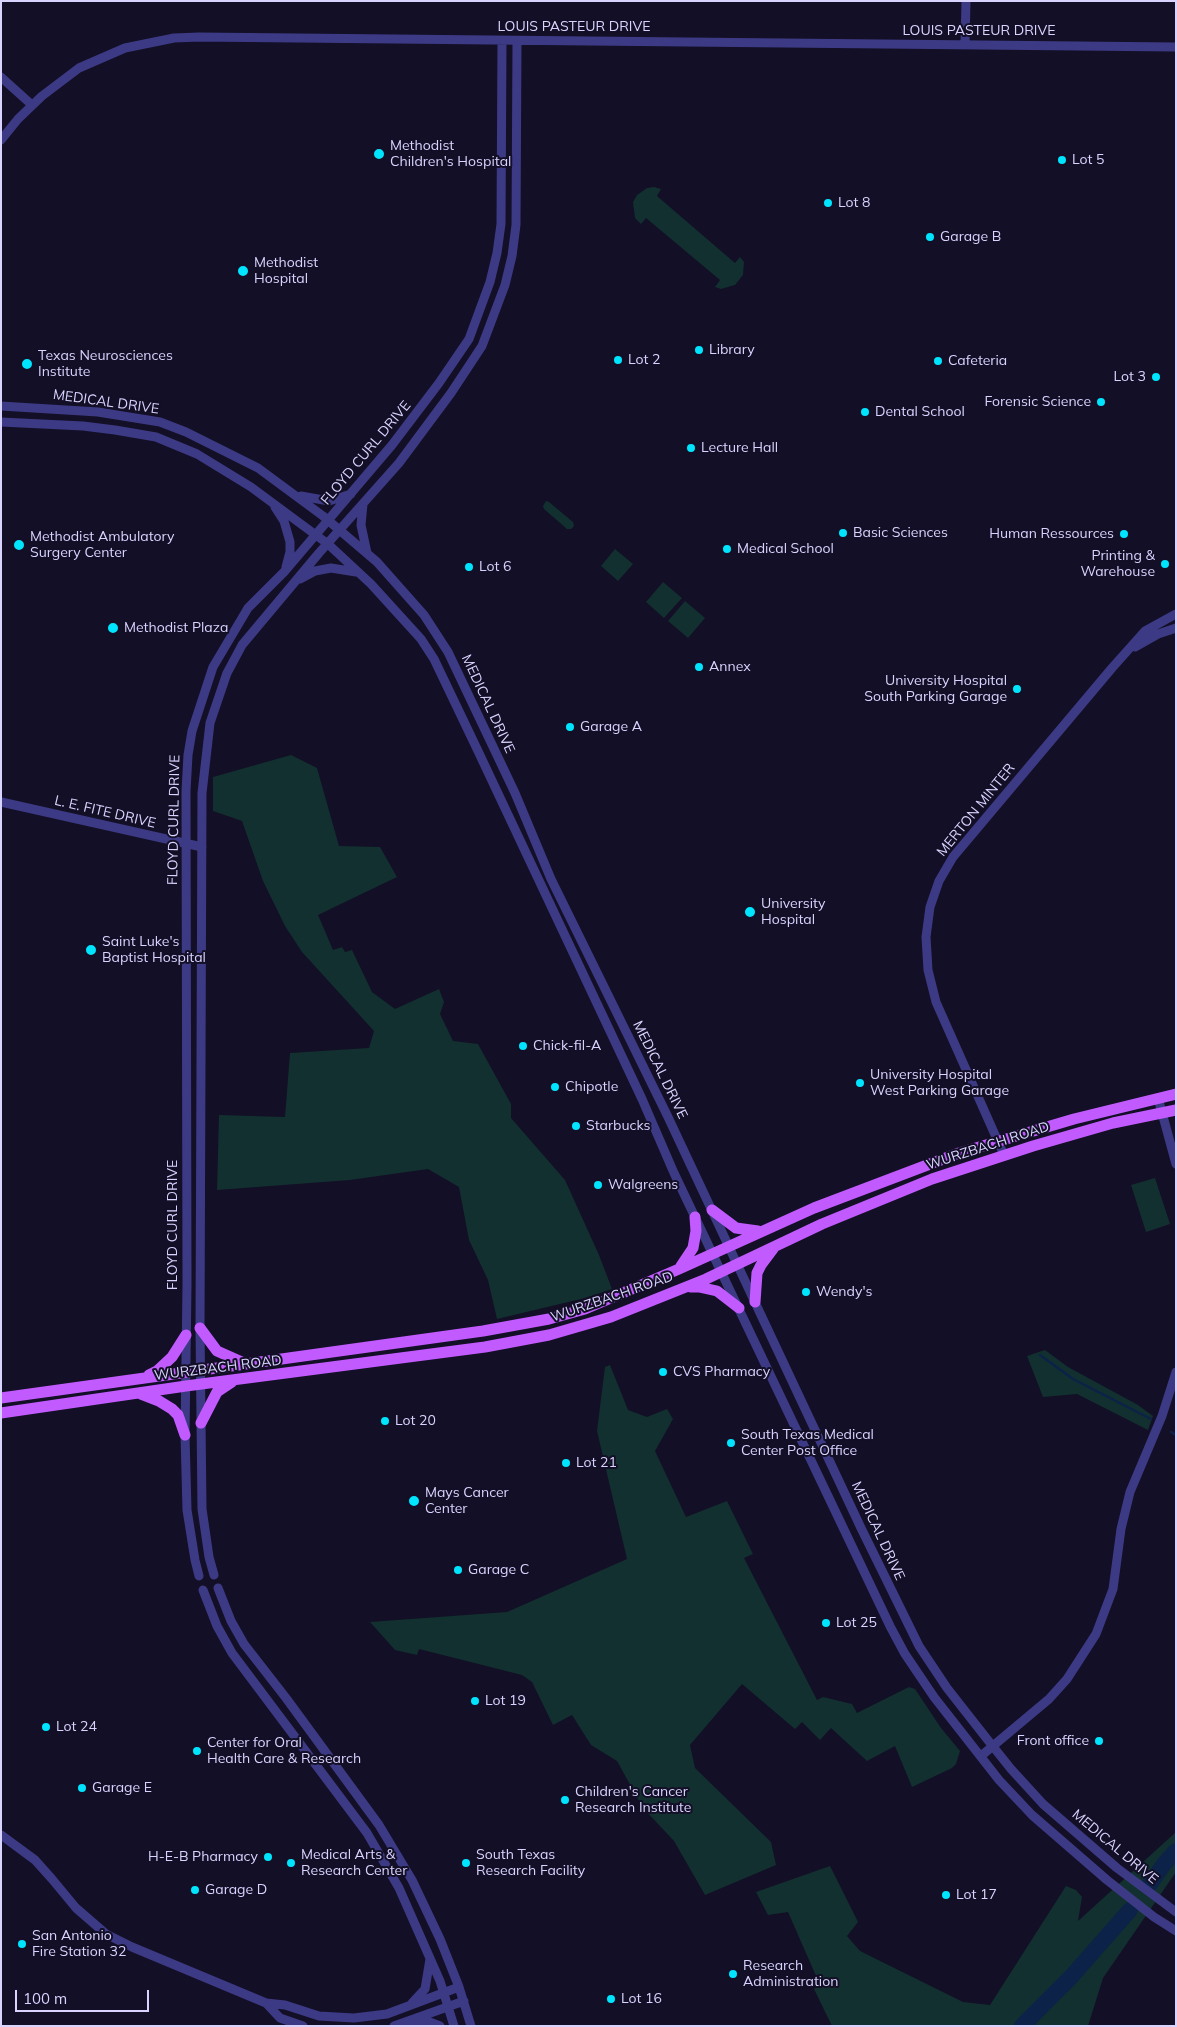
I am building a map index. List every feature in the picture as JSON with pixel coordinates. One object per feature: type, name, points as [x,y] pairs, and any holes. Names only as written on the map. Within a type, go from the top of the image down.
[{"type":"main road","name":"WURZBACH ROAD","points":[[1,1398],[483,1331],[549,1319],[585,1309],[680,1269],[814,1208],[930,1163],[1074,1119],[1176,1094]]},
{"type":"main road","name":"WURZBACH ROAD","points":[[1,1413],[186,1386],[485,1347],[549,1335],[611,1317],[686,1287],[924,1182],[1004,1155],[1113,1123],[1176,1110]]},
{"type":"main road","points":[[712,1210],[736,1228],[760,1231]]},
{"type":"main road","points":[[680,1269],[693,1248],[696,1231],[695,1217]]},
{"type":"main road","points":[[755,1302],[757,1273],[760,1265],[776,1246]]},
{"type":"main road","points":[[686,1287],[699,1287],[717,1291],[738,1308]]},
{"type":"main road","points":[[200,1328],[217,1350],[246,1364]]},
{"type":"main road","points":[[143,1378],[163,1366],[176,1352],[186,1335]]},
{"type":"main road","points":[[201,1423],[218,1392],[236,1380]]},
{"type":"main road","points":[[139,1393],[160,1401],[172,1409],[178,1415],[185,1435]]},
{"type":"street","points":[[965,44],[966,1]]},
{"type":"street","name":"LOUIS PASTEUR DRIVE","points":[[1,140],[32,105],[58,82],[102,57],[149,42],[174,38],[1176,47]]},
{"type":"street","name":"FLOYD CURL DRIVE","points":[[199,1576],[194,1560],[187,1510],[185,1435],[186,791],[188,755],[192,731],[213,667],[248,608],[284,572],[351,494],[419,411],[469,339],[490,282],[501,224],[502,40]]},
{"type":"street","name":"FLOYD CURL DRIVE","points":[[214,1575],[209,1557],[202,1509],[200,1328],[202,793],[210,723],[227,674],[242,645],[400,463],[482,346],[505,285],[512,256],[516,224],[516,41]]},
{"type":"street","points":[[1,77],[32,105]]},
{"type":"street","name":"MEDICAL DRIVE","points":[[1,406],[85,410],[160,422],[186,432],[258,468],[329,520],[367,554],[424,615],[448,652],[515,793],[551,879],[730,1246],[904,1619],[919,1646],[947,1688],[993,1747],[1036,1797],[1072,1831],[1116,1868],[1176,1912]]},
{"type":"street","name":"MEDICAL DRIVE","points":[[1,422],[83,426],[156,438],[197,454],[220,466],[328,544],[410,625],[421,639],[434,659],[642,1099],[738,1308],[898,1640],[934,1697],[999,1780],[1032,1815],[1113,1886],[1176,1931]]},
{"type":"street","points":[[296,495],[322,501],[351,494]]},
{"type":"street","points":[[272,503],[284,521],[290,542],[290,552],[284,572]]},
{"type":"street","points":[[363,504],[361,525],[367,554]]},
{"type":"street","points":[[296,581],[315,571],[331,568],[359,573]]},
{"type":"street","name":"MERTON MINTER","points":[[1004,1155],[936,1002],[928,970],[927,956],[926,937],[930,907],[939,881],[953,856],[1145,631],[1176,614]]},
{"type":"street","name":"MERTON MINTER","points":[[1128,651],[1158,634],[1176,628]]},
{"type":"street","points":[[192,731],[208,735]]},
{"type":"street","points":[[478,752],[492,745]]},
{"type":"street","name":"L. E. FITE DRIVE","points":[[1,802],[202,847]]},
{"type":"street","points":[[1158,1098],[1176,1164]]},
{"type":"street","points":[[981,1756],[1049,1699],[1067,1679],[1096,1634],[1113,1589],[1121,1529],[1130,1492],[1166,1404],[1176,1372]]},
{"type":"street","points":[[1166,1404],[1176,1409]]},
{"type":"street","points":[[218,1588],[231,1621],[244,1644],[379,1825],[412,1880],[431,1918],[459,1987],[471,2026]]},
{"type":"street","points":[[203,1590],[217,1626],[232,1653],[367,1833],[399,1888],[449,2005],[454,2026]]},
{"type":"street","points":[[217,1626],[231,1621]]},
{"type":"street","points":[[324,1776],[337,1767]]},
{"type":"street","points":[[1,1835],[35,1860],[76,1908],[106,1934],[266,2004],[285,2005],[319,2016],[340,2019],[387,2014],[459,1987]]},
{"type":"street","points":[[409,2006],[424,1989],[430,1959]]},
{"type":"street","points":[[394,2026],[464,2001]]},
{"type":"street","points":[[266,2004],[280,2018],[303,2026]]},
{"type":"street","points":[[404,2022],[427,2021],[440,2026]]},
{"type":"green space","points":[[647,188],[661,189],[657,196],[735,263],[740,257],[744,262],[743,275],[735,285],[721,289],[715,287],[720,280],[646,218],[641,224],[635,218],[633,202],[637,195]]},
{"type":"green space","points":[[546,501],[573,522],[574,526],[571,529],[567,529],[544,509],[543,506]]},
{"type":"green space","points":[[615,549],[633,564],[618,581],[601,566]]},
{"type":"green space","points":[[663,582],[682,598],[664,618],[646,602]]},
{"type":"green space","points":[[685,601],[705,618],[688,638],[668,621]]},
{"type":"green space","points":[[291,755],[317,768],[339,846],[380,847],[397,877],[318,915],[333,950],[342,947],[345,952],[352,950],[372,992],[395,1009],[439,989],[444,1002],[440,1014],[453,1041],[478,1044],[511,1104],[511,1118],[565,1180],[599,1255],[612,1289],[585,1298],[497,1319],[488,1280],[469,1240],[459,1187],[428,1169],[350,1180],[217,1190],[219,1115],[285,1117],[290,1053],[369,1048],[374,1031],[302,952],[285,926],[263,881],[242,821],[213,811],[213,777]]},
{"type":"green space","points":[[1155,1178],[1170,1224],[1146,1232],[1131,1185]]},
{"type":"green space","points":[[1045,1350],[1068,1367],[1138,1405],[1153,1416],[1148,1430],[1077,1394],[1043,1397],[1027,1356]]},
{"type":"green space","points":[[610,1365],[628,1410],[647,1417],[667,1409],[673,1419],[655,1451],[686,1517],[727,1501],[753,1554],[744,1558],[817,1700],[823,1697],[852,1704],[857,1713],[909,1687],[915,1689],[941,1728],[960,1751],[956,1764],[952,1768],[912,1787],[895,1746],[867,1761],[831,1728],[820,1740],[802,1722],[795,1729],[742,1684],[690,1745],[695,1768],[771,1842],[776,1865],[705,1895],[674,1841],[643,1808],[617,1761],[591,1745],[572,1715],[553,1725],[532,1682],[522,1675],[419,1649],[417,1655],[395,1650],[370,1622],[507,1612],[627,1559],[597,1431],[605,1367]]},
{"type":"green space","points":[[1176,1832],[1176,1872],[1103,1978],[1088,2026],[832,2026],[814,1989],[820,1985],[788,1912],[768,1915],[756,1892],[830,1866],[858,1922],[847,1936],[860,1951],[963,2002],[990,2005],[1066,1886],[1076,1890],[1082,1897],[1078,1921]]},
{"type":"waterway","points":[[1040,1355],[1073,1379],[1151,1419]]},
{"type":"waterway","points":[[1171,1432],[1176,1435]]},
{"type":"waterway","points":[[1150,1884],[1176,1851]]},
{"type":"waterway","points":[[1022,2026],[1071,1977],[1130,1910]]},
{"type":"place","name":"Methodist Children's Hospital","points":[[379,154]]},
{"type":"place","name":"Lot 5","points":[[1062,160]]},
{"type":"place","name":"Lot 8","points":[[828,203]]},
{"type":"place","name":"Garage B","points":[[930,237]]},
{"type":"place","name":"Methodist Hospital","points":[[243,271]]},
{"type":"place","name":"Library","points":[[699,350]]},
{"type":"place","name":"Lot 2","points":[[618,360]]},
{"type":"place","name":"Cafeteria","points":[[938,361]]},
{"type":"place","name":"Texas Neurosciences Institute","points":[[27,364]]},
{"type":"place","name":"Lot 3","points":[[1156,377]]},
{"type":"place","name":"Forensic Science","points":[[1101,402]]},
{"type":"place","name":"Dental School","points":[[865,412]]},
{"type":"place","name":"Lecture Hall","points":[[691,448]]},
{"type":"place","name":"Basic Sciences","points":[[843,533]]},
{"type":"place","name":"Human Ressources","points":[[1124,534]]},
{"type":"place","name":"Methodist Ambulatory Surgery Center","points":[[19,545]]},
{"type":"place","name":"Medical School","points":[[727,549]]},
{"type":"place","name":"Printing & Warehouse","points":[[1165,564]]},
{"type":"place","name":"Lot 6","points":[[469,567]]},
{"type":"place","name":"Methodist Plaza","points":[[113,628]]},
{"type":"place","name":"Annex","points":[[699,667]]},
{"type":"place","name":"University Hospital South Parking Garage","points":[[1017,689]]},
{"type":"place","name":"Garage A","points":[[570,727]]},
{"type":"place","name":"University Hospital","points":[[750,912]]},
{"type":"place","name":"Saint Luke's Baptist Hospital","points":[[91,950]]},
{"type":"place","name":"Chick-fil-A","points":[[523,1046]]},
{"type":"place","name":"University Hospital West Parking Garage","points":[[860,1083]]},
{"type":"place","name":"Chipotle","points":[[555,1087]]},
{"type":"place","name":"Starbucks","points":[[576,1126]]},
{"type":"place","name":"Walgreens","points":[[598,1185]]},
{"type":"place","name":"Wendy's","points":[[806,1292]]},
{"type":"place","name":"CVS Pharmacy","points":[[663,1372]]},
{"type":"place","name":"Lot 20","points":[[385,1421]]},
{"type":"place","name":"South Texas Medical Center Post Office","points":[[731,1443]]},
{"type":"place","name":"Lot 21","points":[[566,1463]]},
{"type":"place","name":"Mays Cancer Center","points":[[414,1501]]},
{"type":"place","name":"Garage C","points":[[458,1570]]},
{"type":"place","name":"Lot 25","points":[[826,1623]]},
{"type":"place","name":"Lot 19","points":[[475,1701]]},
{"type":"place","name":"Lot 24","points":[[46,1727]]},
{"type":"place","name":"Front office","points":[[1099,1741]]},
{"type":"place","name":"Center for Oral Health Care & Research","points":[[197,1751]]},
{"type":"place","name":"Garage E","points":[[82,1788]]},
{"type":"place","name":"Children's Cancer Research Institute","points":[[565,1800]]},
{"type":"place","name":"H-E-B Pharmacy","points":[[268,1857]]},
{"type":"place","name":"Medical Arts & Research Center","points":[[291,1863]]},
{"type":"place","name":"South Texas Research Facility","points":[[466,1863]]},
{"type":"place","name":"Garage D","points":[[195,1890]]},
{"type":"place","name":"Lot 17","points":[[946,1895]]},
{"type":"place","name":"San Antonio Fire Station 32","points":[[22,1944]]},
{"type":"place","name":"Research Administration","points":[[733,1974]]},
{"type":"place","name":"Lot 16","points":[[611,1999]]}]
